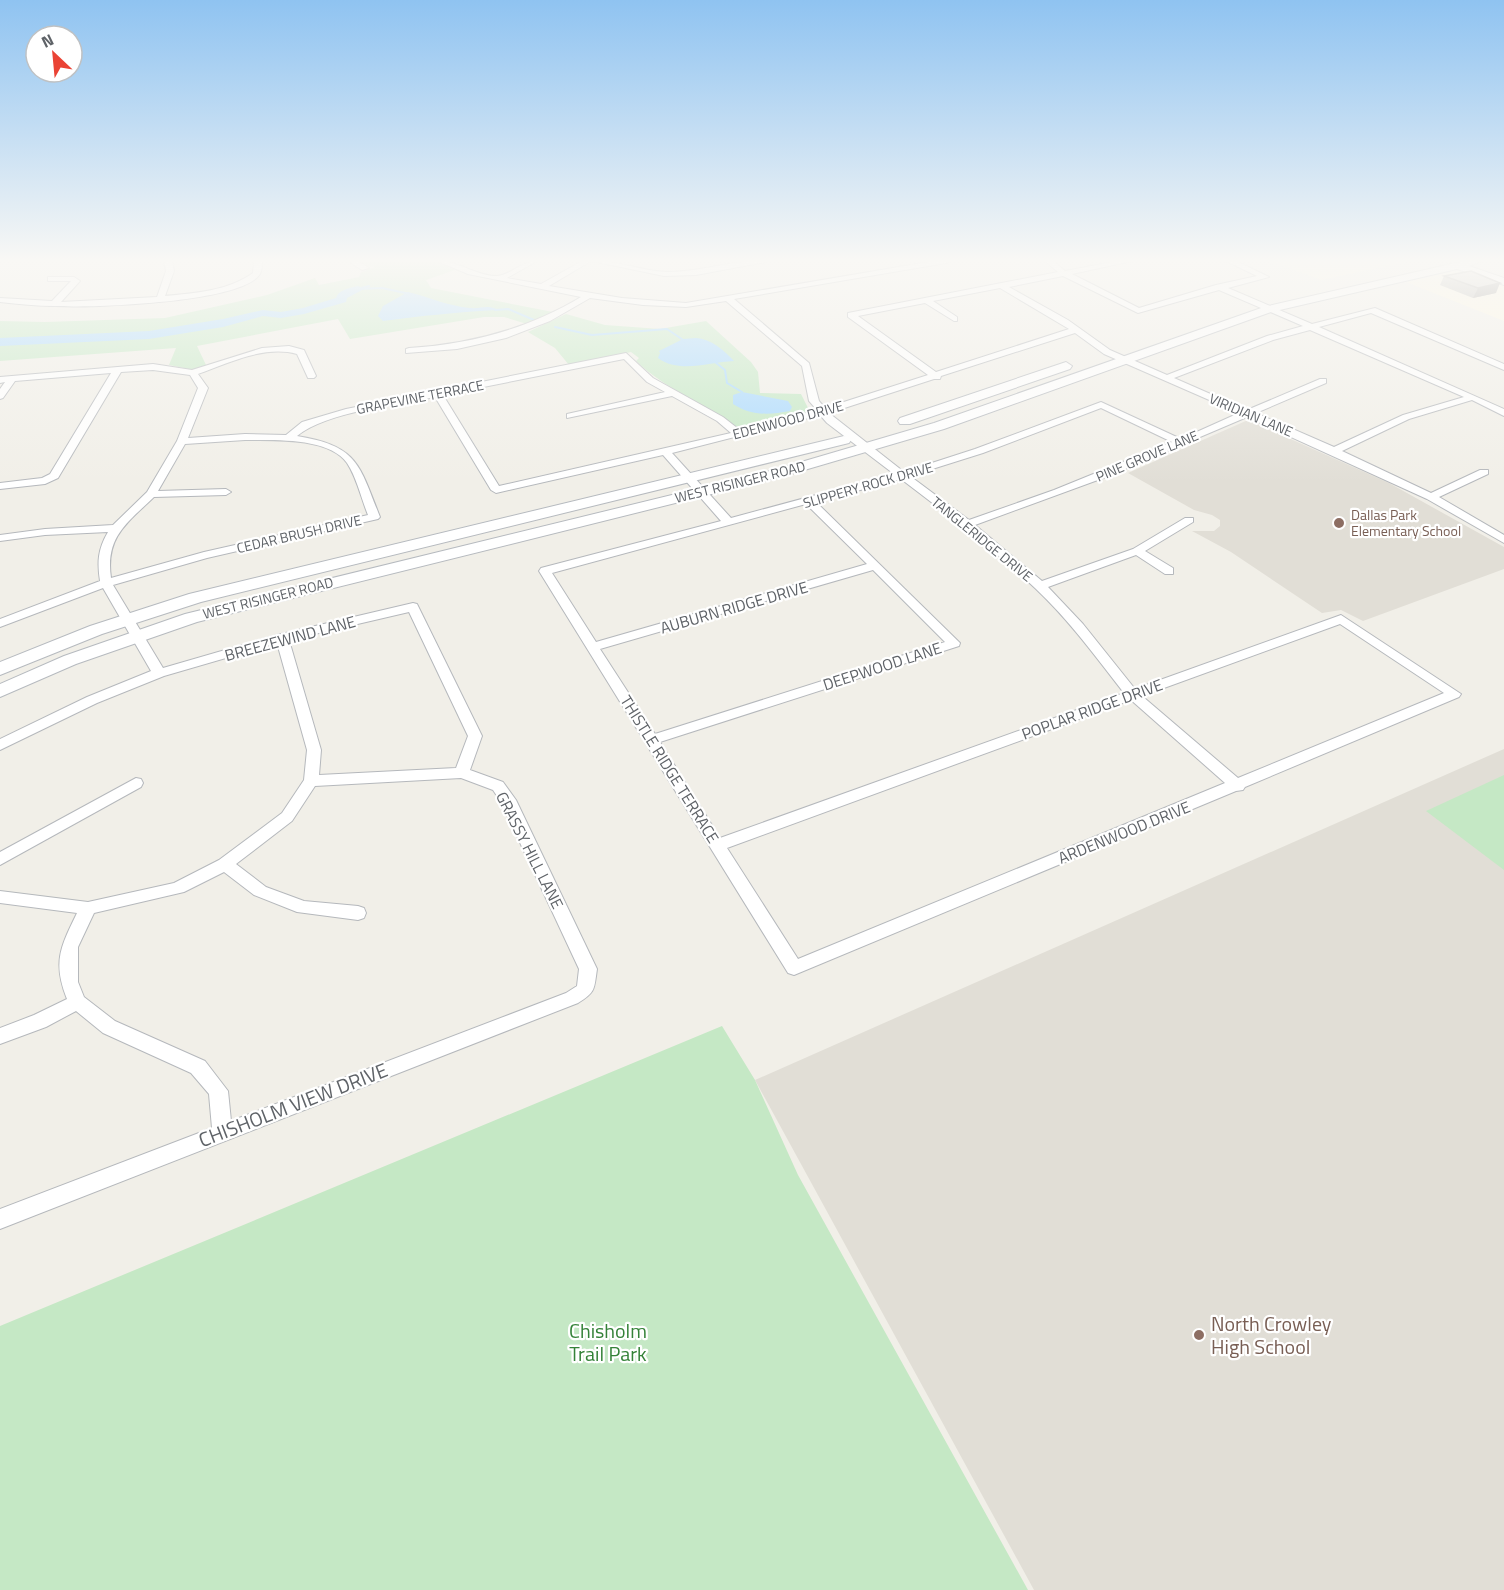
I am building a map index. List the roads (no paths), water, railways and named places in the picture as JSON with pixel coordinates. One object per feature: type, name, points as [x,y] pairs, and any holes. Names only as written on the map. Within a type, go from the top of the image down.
[{"type":"main road","name":"WEST RISINGER ROAD","points":[[0,691],[70,660],[137,635],[241,604],[702,493],[868,448],[939,426],[1126,352],[1181,335]]},
{"type":"main road","name":"WEST RISINGER ROAD","points":[[0,669],[55,645],[127,619],[262,581],[491,528],[853,438],[930,414],[1107,352],[1126,352]]},
{"type":"main road","points":[[491,528],[499,543]]},
{"type":"street","points":[[409,351],[432,350],[507,335]]},
{"type":"street","name":"TANGLERIDGE DRIVE","points":[[771,335],[806,365],[810,390],[822,412],[967,524],[1040,586],[1079,627],[1132,694],[1238,786]]},
{"type":"street","points":[[879,335],[937,376]]},
{"type":"street","name":"EDENWOOD DRIVE","points":[[437,393],[496,490],[739,434],[822,412],[1059,335]]},
{"type":"street","points":[[1083,335],[1107,352]]},
{"type":"street","points":[[1166,378],[1280,335]]},
{"type":"street","points":[[1329,335],[1504,413]]},
{"type":"street","points":[[1430,335],[1504,367]]},
{"type":"street","points":[[0,380],[153,367],[193,374],[235,358],[280,349],[293,349],[301,352],[311,376]]},
{"type":"street","name":"VIRIDIAN LANE","points":[[1126,352],[1166,378],[1334,451],[1431,497],[1504,540]]},
{"type":"street","name":"GRAPEVINE TERRACE","points":[[289,437],[305,424],[346,411],[626,356],[650,380],[672,393]]},
{"type":"street","points":[[0,486],[45,482],[54,476],[117,371]]},
{"type":"street","points":[[159,673],[106,583],[103,561],[107,544],[116,528],[151,494],[182,441],[203,388],[193,374]]},
{"type":"street","points":[[0,396],[12,379]]},
{"type":"street","name":"PINE GROVE LANE","points":[[967,524],[1035,502],[1150,457],[1323,381]]},
{"type":"street","points":[[570,416],[672,393],[720,419],[739,434]]},
{"type":"street","points":[[1334,451],[1406,417],[1473,398]]},
{"type":"street","name":"SLIPPERY ROCK DRIVE","points":[[544,571],[810,502],[904,475],[979,451],[1101,405],[1180,442]]},
{"type":"street","name":"CEDAR BRUSH DRIVE","points":[[0,622],[106,583],[204,555],[374,517],[349,459],[323,444],[289,437],[182,441]]},
{"type":"street","points":[[665,451],[729,523]]},
{"type":"street","points":[[1431,497],[1484,472]]},
{"type":"street","points":[[151,494],[226,492]]},
{"type":"street","name":"DEEPWOOD LANE","points":[[652,740],[954,643],[810,502]]},
{"type":"street","points":[[1040,586],[1137,551],[1189,520]]},
{"type":"street","points":[[0,538],[45,532],[116,528]]},
{"type":"street","points":[[1137,551],[1169,571]]},
{"type":"street","name":"AUBURN RIDGE DRIVE","points":[[593,647],[874,566]]},
{"type":"street","name":"THISTLE RIDGE TERRACE","points":[[544,571],[794,968]]},
{"type":"street","name":"BREEZEWIND LANE","points":[[0,745],[92,700],[159,673],[282,638],[413,607],[475,736],[462,773]]},
{"type":"street","name":"POPLAR RIDGE DRIVE","points":[[717,845],[1341,619],[1454,694]]},
{"type":"street","points":[[0,897],[88,908],[178,888],[225,864],[287,817],[311,781],[314,750],[282,638]]},
{"type":"street","name":"ARDENWOOD DRIVE","points":[[794,968],[1238,786],[1454,694]]},
{"type":"street","name":"GRASSY HILL LANE","points":[[311,781],[462,773],[498,786],[508,800],[588,969],[585,990]]},
{"type":"street","points":[[0,859],[136,783]]},
{"type":"street","points":[[225,864],[260,891],[303,907],[358,913]]},
{"type":"street","points":[[88,908],[69,947],[69,982],[77,1002],[109,1027],[198,1067],[218,1091],[222,1133]]},
{"type":"street","name":"CHISHOLM VIEW DRIVE","points":[[0,1219],[573,998],[585,990]]},
{"type":"street","points":[[0,1036],[40,1021],[77,1002]]},
{"type":"water","points":[[683,339],[707,340],[717,346],[734,361],[685,366],[667,363],[658,358],[659,351]]},
{"type":"water","points":[[742,392],[788,401],[792,407],[790,411],[775,413],[760,414],[747,411],[733,404],[733,395]]},
{"type":"waterway","points":[[0,342],[145,335]]},
{"type":"waterway","points":[[676,335],[686,342]]},
{"type":"waterway","points":[[715,362],[725,370],[727,383],[742,392]]},
{"type":"place","name":"Dallas Park Elementary School","points":[[1339,523]]},
{"type":"place","name":"North Crowley High School","points":[[1199,1335]]},
{"type":"park label","name":"Chisholm Trail Park","points":[[608,1342]]}]
